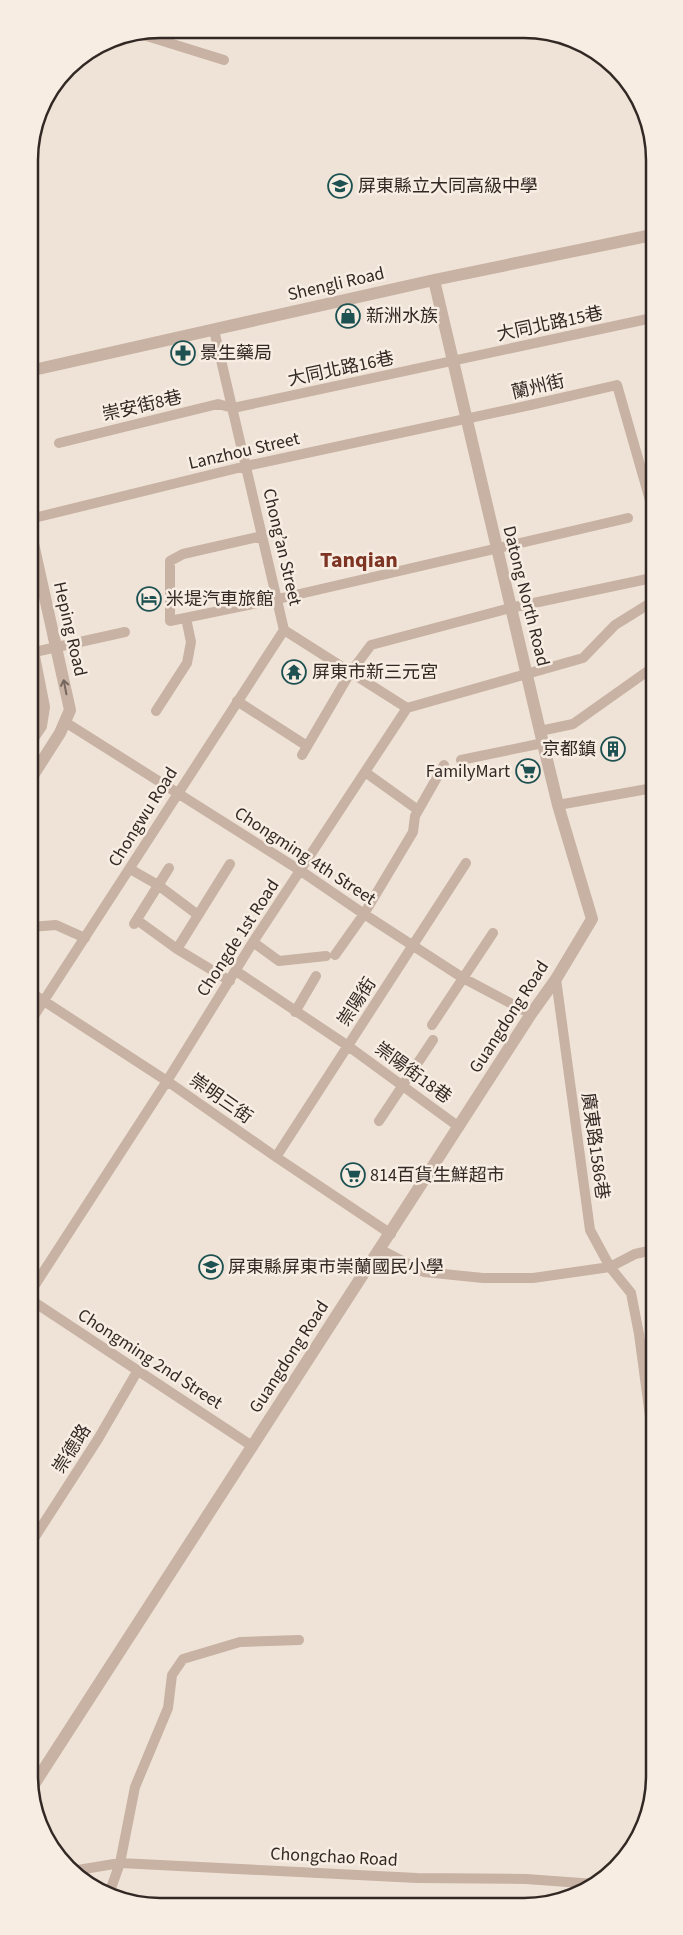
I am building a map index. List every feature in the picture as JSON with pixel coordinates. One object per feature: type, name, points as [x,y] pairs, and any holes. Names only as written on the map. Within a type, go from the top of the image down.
[{"type":"street","points":[[154,38],[224,60]]},
{"type":"street","name":"Shengli Road","points":[[38,369],[434,280],[646,236]]},
{"type":"street","name":"Datong North Road","points":[[434,280],[455,361],[466,419],[558,805],[592,919]]},
{"type":"street","name":"大同北路15巷","points":[[455,361],[646,319]]},
{"type":"street","name":"Chong’an Street","points":[[214,330],[284,630],[407,708]]},
{"type":"street","name":"大同北路16巷","points":[[233,408],[455,361]]},
{"type":"street","name":"蘭州街","points":[[466,419],[617,384],[646,485]]},
{"type":"street","name":"崇安街8巷","points":[[59,442],[218,404],[233,408]]},
{"type":"street","name":"Lanzhou Street","points":[[38,517],[246,466],[466,419]]},
{"type":"street","points":[[262,536],[183,554],[170,561],[170,621],[278,598],[496,546],[628,518]]},
{"type":"street","name":"Heping Road","points":[[38,565],[70,710],[62,728]]},
{"type":"street","points":[[237,702],[304,750],[350,673],[371,645],[510,608],[646,579]]},
{"type":"street","points":[[407,708],[583,658],[615,625],[646,606]]},
{"type":"street","points":[[156,711],[187,663],[191,642],[186,618]]},
{"type":"street","name":"Chongwu Road","points":[[38,1010],[284,630]]},
{"type":"street","points":[[38,652],[124,632]]},
{"type":"street","points":[[461,760],[542,737],[573,724],[646,672]]},
{"type":"street","points":[[38,680],[44,707],[41,726],[38,730]]},
{"type":"street","name":"Chongde 1st Road","points":[[38,1280],[167,1081],[253,942],[407,708]]},
{"type":"street","points":[[38,767],[62,728]]},
{"type":"street","name":"Chongming 4th Street","points":[[62,728],[177,793],[301,871],[463,978],[531,1014]]},
{"type":"street","points":[[253,942],[279,961],[330,955],[364,914],[414,832],[415,816],[444,765]]},
{"type":"street","points":[[365,772],[418,810]]},
{"type":"street","points":[[558,805],[646,789]]},
{"type":"street","name":"崇陽街","points":[[276,1157],[466,863]]},
{"type":"street","points":[[177,949],[230,864]]},
{"type":"street","points":[[130,868],[198,915]]},
{"type":"street","points":[[169,868],[135,922],[230,981]]},
{"type":"street","name":"Guangdong Road","points":[[38,1778],[381,1250],[592,919]]},
{"type":"street","points":[[38,927],[56,925],[85,938]]},
{"type":"street","points":[[432,1025],[492,933]]},
{"type":"street","name":"崇陽街18巷","points":[[236,972],[348,1046],[459,1127]]},
{"type":"street","points":[[295,1012],[316,976]]},
{"type":"street","name":"廣東路1586巷","points":[[556,978],[590,1230],[610,1266],[630,1293],[639,1334],[645,1381]]},
{"type":"street","name":"崇明三街","points":[[38,997],[167,1081],[391,1234]]},
{"type":"street","points":[[380,1121],[433,1040]]},
{"type":"street","points":[[381,1250],[424,1272],[483,1278],[534,1278],[610,1266],[635,1254],[645,1252]]},
{"type":"street","name":"Chongming 2nd Street","points":[[38,1305],[252,1446]]},
{"type":"street","name":"崇德路","points":[[38,1532],[98,1439],[138,1370]]},
{"type":"street","points":[[111,1887],[120,1863],[136,1787],[168,1708],[172,1675],[183,1659],[240,1642],[299,1640]]},
{"type":"street","name":"Chongchao Road","points":[[82,1869],[120,1863],[417,1878],[526,1879],[581,1883]]},
{"type":"place","name":"屏東縣立大同高級中學","points":[[340,186]]},
{"type":"place","name":"新洲水族","points":[[348,316]]},
{"type":"place","name":"景生藥局","points":[[183,353]]},
{"type":"place","name":"米堤汽車旅館","points":[[149,599]]},
{"type":"place","name":"屏東市新三元宮","points":[[294,672]]},
{"type":"place","name":"京都鎮","points":[[613,749]]},
{"type":"place","name":"FamilyMart","points":[[528,771]]},
{"type":"place","name":"814百貨生鮮超市","points":[[353,1175]]},
{"type":"place","name":"屏東縣屏東市崇蘭國民小學","points":[[211,1267]]},
{"type":"district","name":"Tanqian","points":[[359,560]]}]
